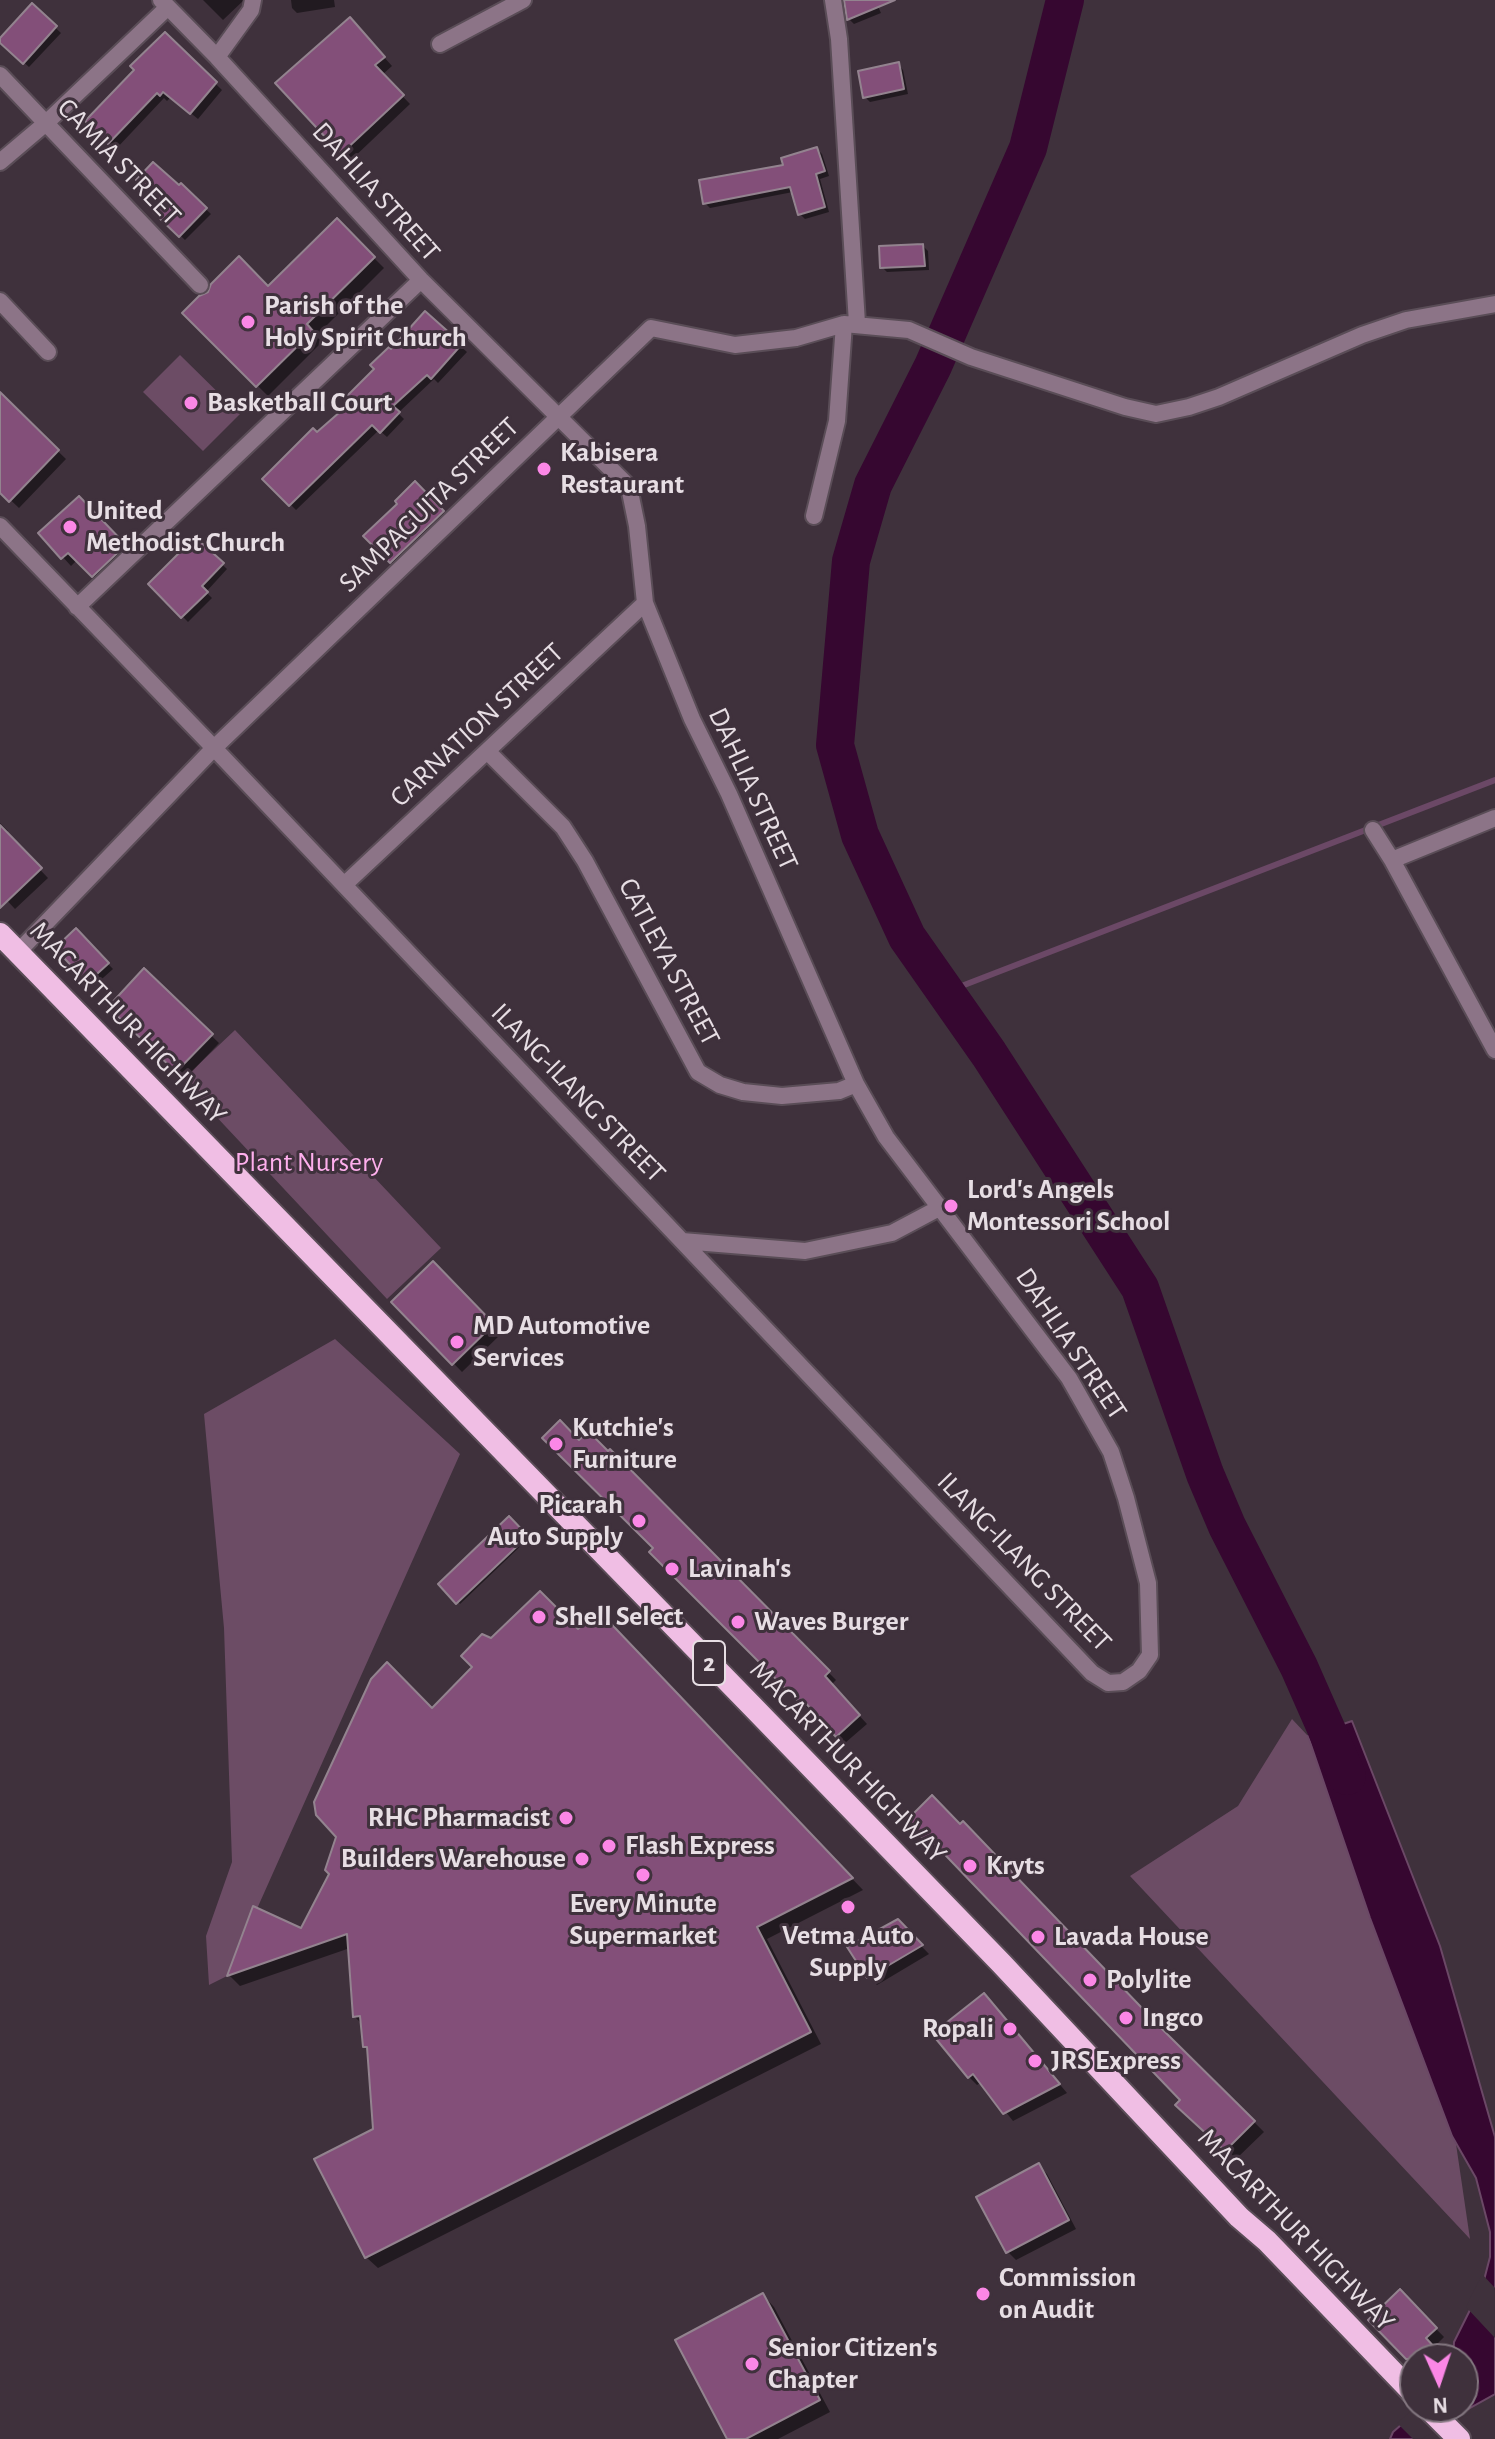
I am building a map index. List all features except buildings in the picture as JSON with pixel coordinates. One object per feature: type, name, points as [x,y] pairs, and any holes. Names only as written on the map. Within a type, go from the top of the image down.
[{"type":"highway","name":"MACARTHUR HIGHWAY","points":[[0,934],[1001,1963],[1239,2217],[1267,2241],[1399,2378]]},
{"type":"highway","points":[[1443,2423],[1459,2439]]},
{"type":"street","points":[[217,57],[251,10],[253,0]]},
{"type":"street","points":[[440,44],[523,0]]},
{"type":"street","points":[[814,516],[837,421],[850,324],[840,55],[833,0]]},
{"type":"street","points":[[0,162],[46,123],[165,4]]},
{"type":"street","name":"DAHLIA STREET","points":[[165,4],[421,280],[629,487],[637,526],[645,603],[692,719],[729,794],[856,1084],[886,1137],[1069,1378],[1111,1452],[1148,1583],[1151,1625],[1150,1655],[1139,1671],[1123,1682]]},
{"type":"street","name":"CAMIA STREET","points":[[0,75],[200,285]]},
{"type":"street","points":[[77,607],[421,280]]},
{"type":"street","points":[[0,301],[48,352]]},
{"type":"street","name":"SAMPAGUITA STREET","points":[[18,952],[214,748],[651,328],[735,345],[796,338],[850,324],[909,330],[965,354],[1125,407],[1156,414],[1219,397],[1362,335],[1406,320],[1495,304]]},
{"type":"street","name":"ILANG-ILANG STREET","points":[[0,526],[1092,1673],[1108,1683],[1123,1682]]},
{"type":"street","name":"CARNATION STREET","points":[[344,885],[645,603]]},
{"type":"street","name":"CATLEYA STREET","points":[[488,752],[563,827],[585,861],[698,1072],[720,1085],[743,1092],[782,1096],[839,1091],[856,1084]]},
{"type":"street","points":[[1392,860],[1493,822]]},
{"type":"street","points":[[1373,830],[1495,1050]]},
{"type":"street","points":[[682,1241],[805,1251],[892,1233],[941,1207]]},
{"type":"green space","name":"Basketball Court","points":[[180,355],[240,414],[203,451],[143,392]]},
{"type":"green space","name":"Plant Nursery","points":[[235,1030],[441,1248],[387,1299],[182,1080]]},
{"type":"green space","points":[[335,1339],[460,1454],[227,1976],[209,1985],[206,1936],[232,1862],[224,1628],[204,1414]]},
{"type":"green space","points":[[1292,1719],[1308,1736],[1370,1918],[1456,2144],[1470,2239],[1130,1876],[1238,1806]]},
{"type":"shaded area","points":[[1352,1721],[1440,1946],[1495,2137],[1495,2394],[1479,2403],[1479,2343],[1454,2342],[1483,2284],[1490,2257],[1490,2232],[1476,2178],[1452,2136],[1370,1918],[1308,1736]]},
{"type":"shaded area","points":[[1403,2423],[1443,2423],[1414,2439],[1390,2439]]},
{"type":"pier","points":[[1482,2274],[1495,2288],[1495,2338],[1466,2307]]},
{"type":"pier","points":[[1397,2423],[1452,2423],[1421,2439],[1413,2439]]},
{"type":"waterway","points":[[1065,0],[1028,148],[933,366],[873,485],[851,561],[835,745],[860,835],[907,937],[989,1054],[1140,1288],[1205,1474],[1227,1526],[1299,1667],[1347,1776]]},
{"type":"waterway","points":[[946,992],[1495,780]]},
{"type":"place","name":"Parish of the Holy Spirit Church","points":[[248,322]]},
{"type":"place","name":"Basketball Court","points":[[191,403]]},
{"type":"place","name":"Kabisera Restaurant","points":[[544,469]]},
{"type":"place","name":"United Methodist Church","points":[[70,527]]},
{"type":"place","name":"Lord's Angels Montessori School","points":[[951,1206]]},
{"type":"place","name":"MD Automotive Services","points":[[457,1342]]},
{"type":"place","name":"Kutchie's Furniture","points":[[556,1444]]},
{"type":"place","name":"Picarah Auto Supply","points":[[639,1521]]},
{"type":"place","name":"Lavinah's","points":[[672,1569]]},
{"type":"place","name":"Shell Select","points":[[539,1617]]},
{"type":"place","name":"Waves Burger","points":[[738,1622]]},
{"type":"place","name":"RHC Pharmacist","points":[[566,1818]]},
{"type":"place","name":"Flash Express","points":[[609,1846]]},
{"type":"place","name":"Builders Warehouse","points":[[582,1859]]},
{"type":"place","name":"Kryts","points":[[970,1866]]},
{"type":"place","name":"Every Minute Supermarket","points":[[643,1875]]},
{"type":"place","name":"Vetma Auto Supply","points":[[848,1907]]},
{"type":"place","name":"Lavada House","points":[[1038,1937]]},
{"type":"place","name":"Polylite","points":[[1090,1980]]},
{"type":"place","name":"Ingco","points":[[1126,2018]]},
{"type":"place","name":"Ropali","points":[[1010,2029]]},
{"type":"place","name":"JRS Express","points":[[1035,2061]]},
{"type":"place","name":"Commission on Audit","points":[[983,2294]]},
{"type":"place","name":"Senior Citizen's Chapter","points":[[752,2364]]}]
